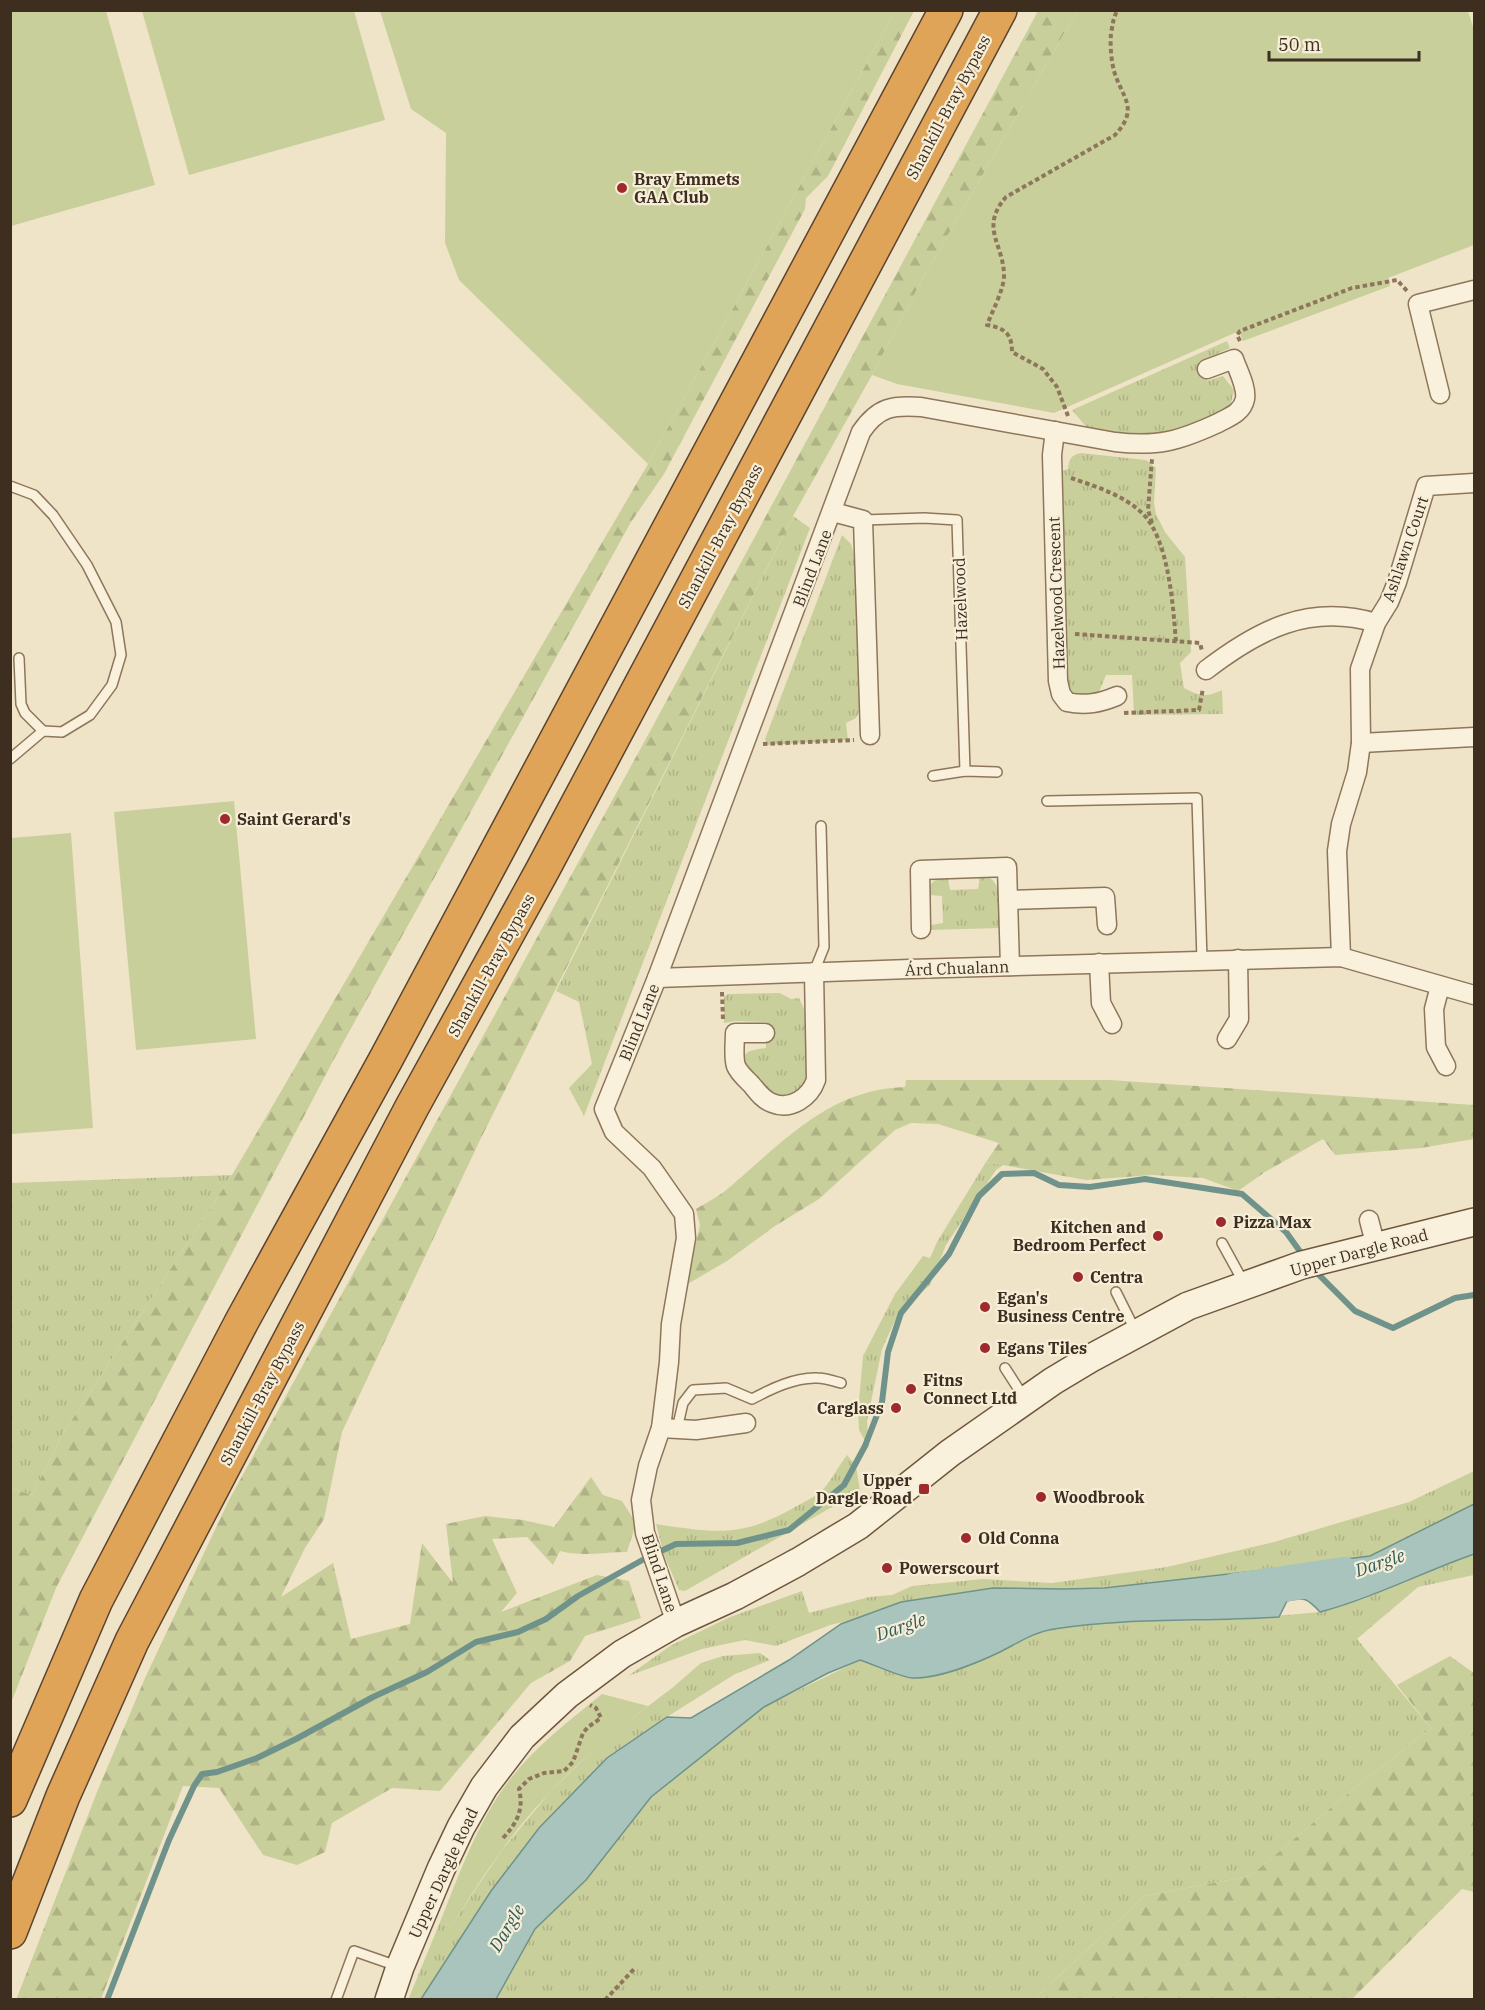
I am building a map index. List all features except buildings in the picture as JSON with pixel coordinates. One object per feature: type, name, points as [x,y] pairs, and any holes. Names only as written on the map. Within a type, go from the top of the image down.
[{"type":"highway","points":[[10,1800],[96,1600],[242,1321],[386,1059],[946,10]]},
{"type":"highway","name":"Shankill-Bray Bypass","points":[[10,1932],[63,1796],[132,1641],[407,1118],[542,871],[1000,10]]},
{"type":"main road","name":"Upper Dargle Road","points":[[389,2000],[400,1967],[441,1869],[484,1787],[522,1737],[576,1688],[622,1654],[676,1623],[745,1590],[858,1526],[950,1453],[1063,1375],[1188,1306],[1311,1263],[1474,1222]]},
{"type":"street","points":[[1440,394],[1418,304],[1474,290]]},
{"type":"street","points":[[1063,433],[1137,444],[1174,441],[1192,435],[1233,415],[1241,408],[1245,398],[1244,386],[1234,359],[1207,369]]},
{"type":"street","name":"Blind Lane","points":[[676,1623],[645,1533],[640,1500],[648,1466],[669,1429],[670,1324],[686,1238],[684,1214],[652,1168],[614,1132],[604,1109],[657,978],[861,432],[870,418],[881,411],[901,406],[921,407],[1063,433]]},
{"type":"street","name":"Hazelwood Crescent","points":[[1063,433],[1052,455],[1058,681],[1061,694],[1067,702],[1099,703],[1117,696]]},
{"type":"street","name":"Ashlawn Court","points":[[1341,957],[1337,851],[1341,824],[1357,772],[1361,743],[1360,669],[1376,623],[1389,602],[1397,582],[1426,486],[1474,483]]},
{"type":"street","name":"Hazelwood","points":[[833,512],[863,520]]},
{"type":"street","points":[[863,520],[870,735]]},
{"type":"street","name":"Ashlawn Court","points":[[1206,670],[1235,648],[1256,636],[1276,627],[1304,619],[1336,615],[1354,616],[1376,623]]},
{"type":"street","points":[[1361,743],[1474,737]]},
{"type":"street","points":[[921,929],[920,870],[1007,867],[1010,966]]},
{"type":"street","points":[[1008,900],[1106,897],[1107,925]]},
{"type":"street","name":"Árd Chualann","points":[[657,978],[1341,957],[1474,995]]},
{"type":"street","points":[[1227,1039],[1239,1019],[1238,959]]},
{"type":"street","points":[[1100,963],[1101,1003],[1112,1024]]},
{"type":"street","points":[[765,1033],[735,1033],[736,1067],[771,1103],[783,1105],[795,1103],[813,1089],[816,1080],[814,972]]},
{"type":"street","points":[[1440,986],[1434,1009],[1436,1047],[1446,1066]]},
{"type":"street","points":[[1369,1220],[1376,1247]]},
{"type":"street","points":[[669,1429],[696,1430],[746,1423]]},
{"type":"lane","points":[[10,486],[34,495],[53,515],[87,565],[116,622],[121,655],[112,685],[90,715],[62,732],[43,731],[25,713],[21,704],[19,658]]},
{"type":"lane","name":"Hazelwood","points":[[863,520],[924,518],[957,520],[965,771]]},
{"type":"lane","points":[[10,759],[43,731]]},
{"type":"lane","points":[[933,776],[965,771],[998,772]]},
{"type":"lane","points":[[1047,801],[1197,798],[1202,960]]},
{"type":"lane","points":[[814,972],[824,947],[821,826]]},
{"type":"lane","points":[[1222,1243],[1245,1285]]},
{"type":"lane","points":[[1116,1292],[1136,1333]]},
{"type":"lane","points":[[1005,1368],[1026,1400]]},
{"type":"lane","points":[[669,1429],[693,1390],[726,1388],[752,1399],[774,1388],[801,1380],[817,1378],[841,1383]]},
{"type":"lane","points":[[336,2000],[354,1952],[400,1967]]},
{"type":"path","points":[[1063,433],[1068,412],[1057,387],[1042,369],[1012,352],[1012,341],[1006,332],[996,326],[987,325],[1005,277],[994,232],[994,221],[997,207],[1006,197],[1115,135],[1123,127],[1129,103],[1114,71],[1110,44],[1114,16],[1118,10]]},
{"type":"path","points":[[1234,359],[1240,342],[1237,335],[1240,331],[1352,288],[1397,280],[1418,304]]},
{"type":"path","points":[[1153,444],[1148,510],[1172,591],[1176,642]]},
{"type":"path","points":[[1063,473],[1108,491],[1141,512],[1153,527]]},
{"type":"path","points":[[1057,633],[1200,643],[1206,670],[1199,710],[1115,714],[1117,696]]},
{"type":"path","points":[[748,738],[763,744],[871,740],[870,735]]},
{"type":"path","points":[[721,976],[723,1025],[735,1033]]},
{"type":"path","points":[[503,1838],[516,1825],[522,1801],[519,1789],[529,1779],[544,1773],[564,1771],[573,1762],[583,1733],[601,1718],[596,1708],[589,1704],[576,1688]]},
{"type":"path","points":[[605,2000],[635,1968]]},
{"type":"green space","points":[[11,10],[106,11],[155,185],[11,226]]},
{"type":"green space","points":[[142,11],[354,11],[385,120],[189,175]]},
{"type":"green space","name":"Bray Emmets GAA Club","points":[[380,11],[895,11],[648,464],[459,280],[445,243],[446,133],[411,109]]},
{"type":"green space","points":[[895,11],[914,11],[828,176],[806,198],[805,209],[664,474],[631,522],[333,1061],[56,1588],[11,1703],[11,1488],[32,1495],[64,1432],[232,1175],[648,464]]},
{"type":"green space","points":[[1038,11],[1077,11],[921,282],[793,516],[481,1138],[342,1432],[324,1519],[305,1548],[281,1597],[333,1563],[351,1639],[410,1624],[422,1543],[453,1583],[446,1524],[485,1516],[523,1520],[554,1527],[591,1477],[603,1495],[622,1501],[636,1523],[627,1552],[585,1554],[560,1551],[553,1565],[527,1537],[492,1539],[517,1593],[501,1612],[597,1575],[629,1581],[641,1618],[585,1636],[570,1661],[531,1683],[440,1791],[392,1788],[332,1823],[325,1852],[297,1865],[263,1855],[219,1788],[183,1786],[101,1999],[16,2000],[97,1792],[145,1678],[229,1500],[648,735]]},
{"type":"green space","points":[[1077,11],[1468,11],[1474,30],[1474,245],[1388,278],[1390,286],[1243,341],[1239,331],[1054,413],[897,384],[872,375],[921,282]]},
{"type":"green space","points":[[1227,341],[1230,348],[1202,361],[1207,381],[1223,376],[1234,390],[1230,407],[1178,431],[1149,438],[1088,429],[1072,410]]},
{"type":"green space","points":[[1081,453],[1146,460],[1156,468],[1154,503],[1156,514],[1165,532],[1185,557],[1191,652],[1180,663],[1184,688],[1203,695],[1222,690],[1223,714],[1134,715],[1132,675],[1106,675],[1099,692],[1086,695],[1072,692],[1068,683],[1061,471],[1068,469],[1071,458]]},
{"type":"green space","points":[[793,516],[810,528],[584,1116],[569,1088],[592,1064],[579,1002],[556,991]]},
{"type":"green space","points":[[842,535],[851,544],[857,565],[861,708],[856,718],[846,723],[848,740],[768,745],[765,739]]},
{"type":"green space","points":[[234,801],[256,1039],[136,1050],[114,812]]},
{"type":"green space","points":[[71,833],[93,1128],[11,1134],[11,838]]},
{"type":"green space","points":[[987,876],[993,880],[999,892],[1000,928],[930,930],[931,925],[943,923],[942,896],[930,895],[928,889],[934,881],[948,878],[950,890],[978,889],[980,877]]},
{"type":"green space","points":[[780,993],[791,999],[799,998],[805,1011],[808,1086],[805,1094],[777,1099],[743,1067],[744,1057],[748,1052],[766,1048],[766,1022],[724,1023],[724,997],[728,994]]},
{"type":"green space","points":[[906,1080],[1110,1080],[1474,1105],[1474,1139],[1421,1148],[1335,1155],[1323,1139],[1265,1172],[1238,1191],[1203,1178],[1152,1175],[1086,1180],[986,1162],[999,1143],[938,1124],[911,1123],[895,1130],[819,1199],[775,1226],[727,1261],[686,1285],[700,1225],[696,1209],[723,1192],[790,1135],[831,1107],[878,1090],[905,1087]]},
{"type":"green space","points":[[986,1162],[1003,1165],[996,1170],[946,1245],[930,1285],[898,1314],[882,1349],[867,1421],[869,1448],[859,1430],[858,1411],[863,1356],[895,1294],[923,1256],[930,1258],[937,1242]]},
{"type":"green space","points":[[232,1175],[64,1432],[32,1495],[11,1488],[10,1183]]},
{"type":"green space","points":[[847,1455],[856,1466],[860,1491],[685,1591],[679,1590],[664,1555],[656,1524],[712,1531],[759,1524],[820,1492]]},
{"type":"green space","points":[[1474,1471],[1474,1504],[1370,1556],[1174,1582],[1104,1588],[993,1588],[830,1625],[776,1646],[745,1640],[702,1649],[628,1676],[670,1646],[730,1617],[802,1591],[809,1613],[869,1597],[892,1595],[912,1586],[983,1579],[1052,1583],[1167,1567],[1274,1542],[1409,1502]]},
{"type":"green space","points":[[1474,1554],[1474,1575],[1418,1587],[1357,1639],[1431,1728],[1346,1795],[1250,1876],[1145,1896],[1034,1999],[496,2000],[535,1929],[586,1880],[651,1797],[764,1707],[860,1660],[912,1678],[951,1672],[1000,1652],[1029,1636],[1052,1629],[1120,1621],[1232,1620],[1320,1612],[1364,1599]]},
{"type":"green space","points":[[760,1653],[770,1660],[735,1674],[607,1758],[539,1828],[435,1999],[408,2000],[440,1922],[451,1926],[502,1850],[550,1792],[606,1738],[701,1663],[723,1656]]},
{"type":"green space","points":[[1450,1656],[1474,1673],[1474,1892],[1462,1889],[1352,1999],[1034,1999],[1145,1896],[1250,1876],[1346,1795],[1431,1728],[1397,1685]]},
{"type":"green space","points":[[602,1694],[648,1706],[588,1755],[551,1791],[502,1850],[451,1926],[440,1922],[478,1832],[508,1782],[540,1746]]},
{"type":"water","points":[[1474,1504],[1474,1554],[1359,1600],[1320,1612],[1309,1601],[1298,1599],[1287,1601],[1279,1617],[1138,1621],[1047,1630],[969,1665],[922,1678],[907,1677],[860,1660],[828,1673],[764,1707],[651,1797],[586,1880],[535,1929],[496,1999],[421,1999],[491,1891],[539,1828],[607,1758],[667,1717],[691,1718],[789,1660],[841,1624],[901,1602],[993,1588],[1104,1588],[1264,1570],[1277,1581],[1291,1583],[1304,1577],[1313,1563],[1370,1556]]},
{"type":"waterway","points":[[107,2000],[169,1840],[202,1774],[217,1772],[257,1758],[373,1697],[427,1672],[476,1642],[518,1632],[546,1619],[578,1596],[676,1544],[737,1543],[789,1530],[844,1485],[865,1446],[882,1402],[888,1352],[901,1313],[949,1254],[979,1196],[1002,1174],[1034,1173],[1059,1185],[1090,1187],[1145,1179],[1242,1194],[1286,1232],[1304,1257]]},
{"type":"waterway","points":[[1314,1270],[1355,1311],[1393,1328],[1455,1298],[1474,1295]]},
{"type":"waterway","name":"Dargle","points":[[1235,1591],[1344,1575]]},
{"type":"place","name":"Bray Emmets GAA Club","points":[[622,188]]},
{"type":"place","name":"Saint Gerard's","points":[[225,819]]},
{"type":"place","name":"Pizza Max","points":[[1221,1222]]},
{"type":"place","name":"Kitchen and Bedroom Perfect","points":[[1158,1236]]},
{"type":"place","name":"Centra","points":[[1078,1277]]},
{"type":"place","name":"Egan's Business Centre","points":[[985,1307]]},
{"type":"place","name":"Egans Tiles","points":[[985,1348]]},
{"type":"place","name":"Fitns Connect Ltd","points":[[911,1389]]},
{"type":"place","name":"Carglass","points":[[896,1408]]},
{"type":"place","name":"Upper Dargle Road","points":[[924,1489]]},
{"type":"place","name":"Woodbrook","points":[[1041,1497]]},
{"type":"place","name":"Old Conna","points":[[966,1538]]},
{"type":"place","name":"Powerscourt","points":[[887,1568]]}]
